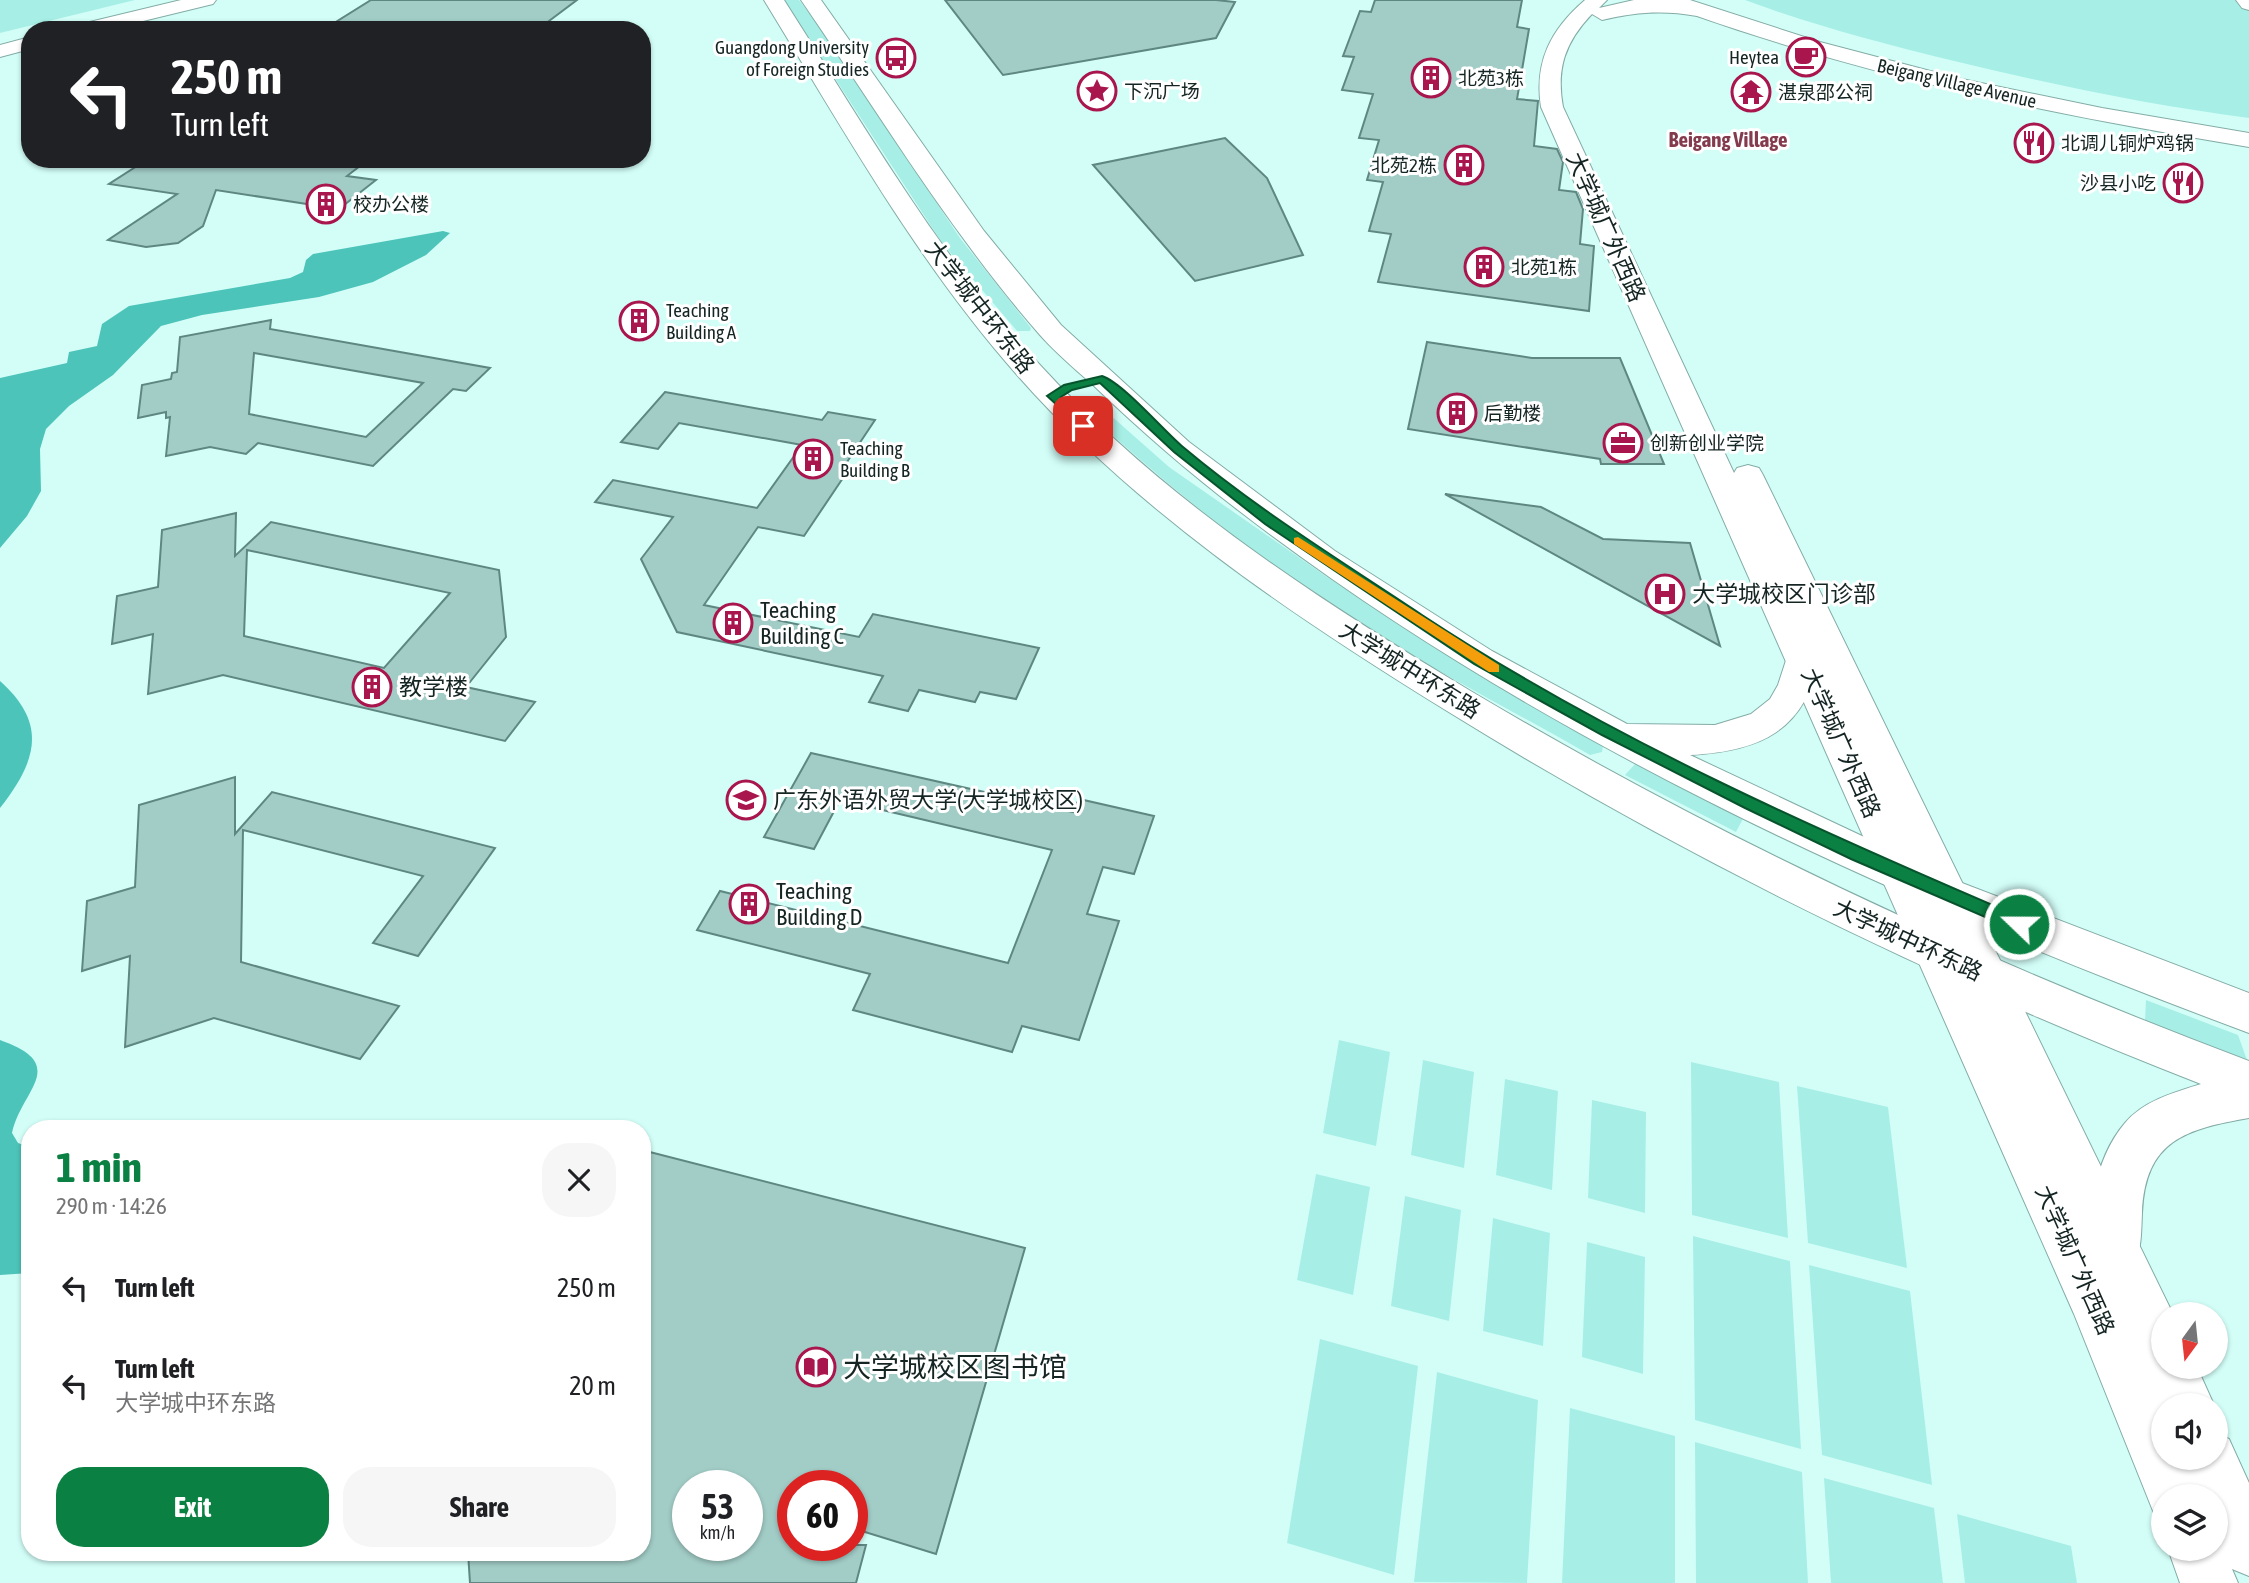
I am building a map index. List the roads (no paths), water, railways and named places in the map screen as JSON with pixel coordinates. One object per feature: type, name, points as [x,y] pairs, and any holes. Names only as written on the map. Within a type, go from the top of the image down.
[{"type":"main road","points":[[83,21],[169,0]]},
{"type":"main road","points":[[118,21],[206,0]]},
{"type":"main road","name":"大学城中环东路","points":[[774,0],[934,251],[1010,349],[1053,396],[1169,503],[1257,570],[1444,693],[1594,780],[1829,903],[1938,956],[2249,1082]]},
{"type":"main road","name":"大学城中环东路","points":[[811,0],[975,236],[1056,336],[1196,464],[1323,559],[1480,660],[1615,735],[1900,874],[2249,1013]]},
{"type":"main road","name":"Beigang Village Avenue","points":[[1671,0],[1969,79],[2079,102],[2249,131]]},
{"type":"main road","points":[[1606,5],[1698,5]]},
{"type":"main road","name":"大学城广外西路","points":[[1606,5],[1572,21],[1556,44],[1548,72],[1552,107],[2095,1303],[2170,1484]]},
{"type":"main road","name":"大学城广外西路","points":[[1606,5],[1580,38],[1569,62],[1567,82],[1572,107],[2151,1323]]},
{"type":"main road","name":"Beigang Village Avenue","points":[[1698,5],[1839,54],[1964,86],[2124,119],[2249,140]]},
{"type":"main road","points":[[0,43],[21,37]]},
{"type":"main road","points":[[0,51],[21,45]]},
{"type":"main road","points":[[1010,349],[1056,336]]},
{"type":"main road","points":[[1053,396],[1068,387],[1102,379]]},
{"type":"main road","points":[[1594,780],[1609,769],[1619,756],[1615,735],[1693,740],[1751,731],[1768,723],[1789,701],[1801,673],[1802,657]]},
{"type":"main road","points":[[2117,1248],[2117,1199],[2122,1170],[2130,1152],[2141,1138],[2181,1112],[2203,1104],[2249,1097]]},
{"type":"main road","points":[[2215,1470],[2249,1548]]},
{"type":"main road","points":[[2201,1561],[2209,1583]]},
{"type":"place","name":"Heytea","points":[[1806,57]]},
{"type":"place","name":"Guangdong University of Foreign Studies","points":[[896,58]]},
{"type":"place","name":"北苑3栋","points":[[1431,78]]},
{"type":"place","name":"下沉广场","points":[[1097,91]]},
{"type":"place","name":"湛泉邵公祠","points":[[1751,92]]},
{"type":"place","name":"北调儿铜炉鸡锅","points":[[2034,143]]},
{"type":"place","name":"北苑2栋","points":[[1464,165]]},
{"type":"place","name":"沙县小吃","points":[[2183,183]]},
{"type":"place","name":"校办公楼","points":[[326,204]]},
{"type":"place","name":"北苑1栋","points":[[1484,267]]},
{"type":"place","name":"Teaching Building A","points":[[639,321]]},
{"type":"place","name":"后勤楼","points":[[1457,413]]},
{"type":"place","name":"创新创业学院","points":[[1623,443]]},
{"type":"place","name":"Teaching Building B","points":[[813,459]]},
{"type":"place","name":"大学城校区门诊部","points":[[1665,594]]},
{"type":"place","name":"Teaching Building C","points":[[733,623]]},
{"type":"place","name":"教学楼","points":[[372,687]]},
{"type":"place","name":"广东外语外贸大学(大学城校区)","points":[[746,800]]},
{"type":"place","name":"Teaching Building D","points":[[749,904]]},
{"type":"place","name":"大学城校区图书馆","points":[[816,1367]]},
{"type":"district","name":"Beigang Village","points":[[1728,140]]}]
